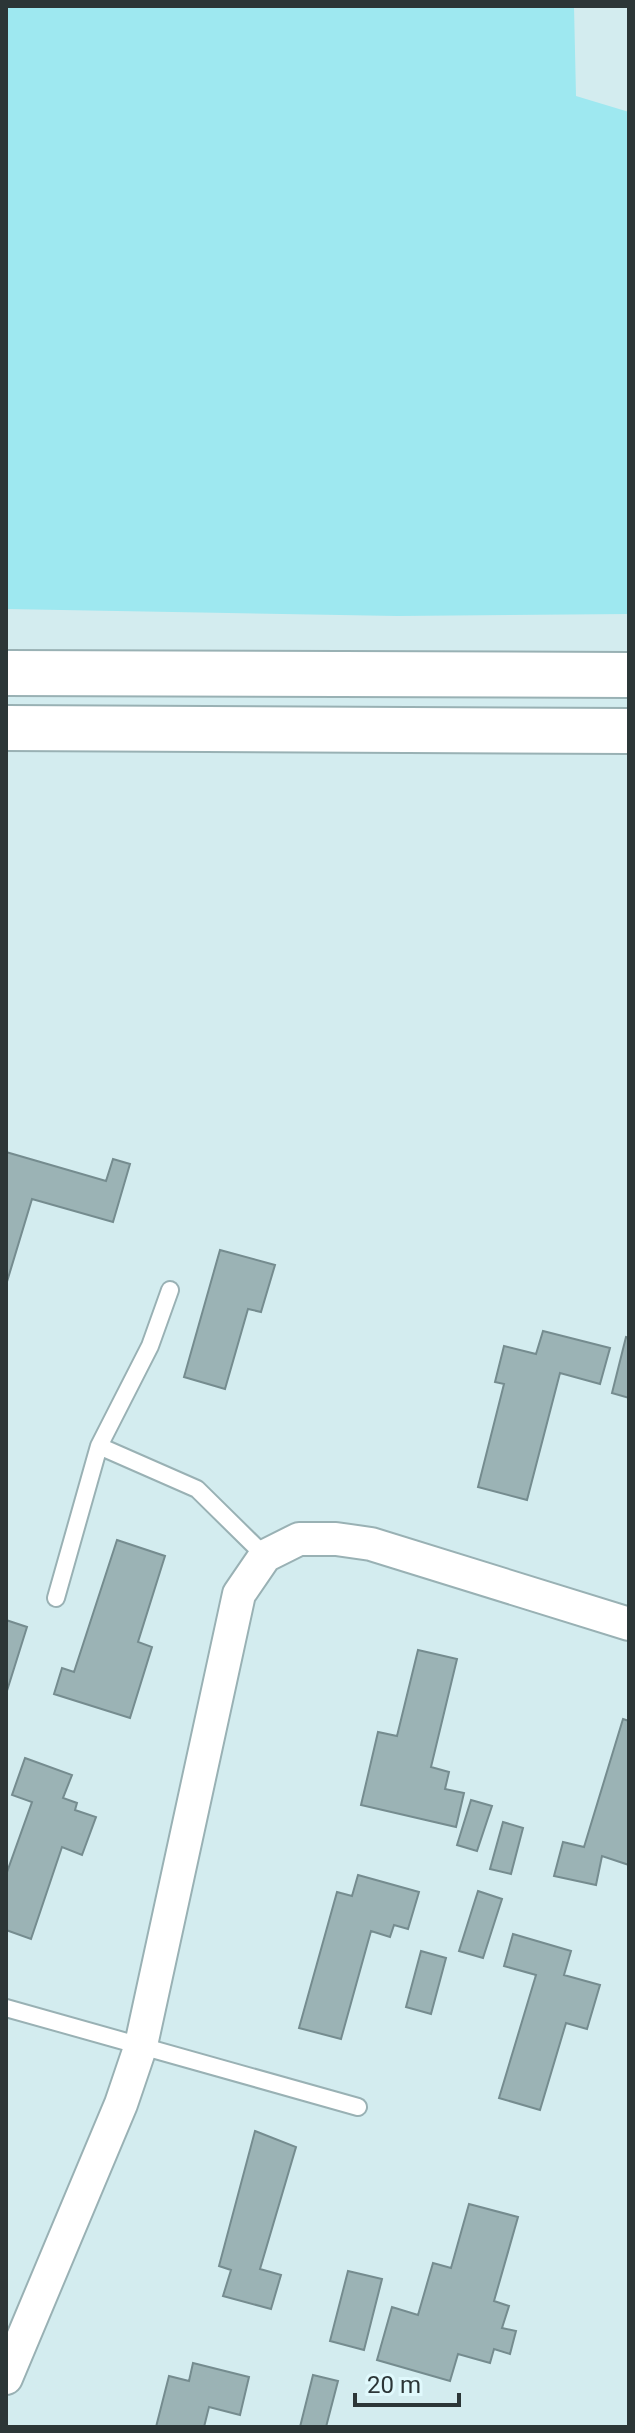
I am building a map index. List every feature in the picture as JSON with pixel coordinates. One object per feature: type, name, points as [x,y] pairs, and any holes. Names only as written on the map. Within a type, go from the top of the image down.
[{"type":"main road","points":[[16,669],[629,675]]},
{"type":"main road","points":[[6,728],[629,731]]},
{"type":"street","points":[[6,2378],[121,2104],[141,2045],[239,1594],[265,1556],[299,1539],[371,1544],[629,1624]]},
{"type":"lane","points":[[56,1598],[99,1446],[150,1346],[170,1290]]},
{"type":"lane","points":[[99,1446],[197,1489],[265,1556]]},
{"type":"lane","points":[[6,2008],[358,2107]]},
{"type":"shaded area","points":[[6,6],[574,6],[576,96],[629,112],[629,614],[397,616],[6,609]]},
{"type":"building","points":[[6,1152],[106,1181],[113,1159],[130,1164],[113,1222],[32,1199],[6,1285]]},
{"type":"building","points":[[220,1250],[275,1265],[261,1312],[248,1309],[225,1389],[184,1377]]},
{"type":"building","points":[[543,1331],[610,1348],[600,1384],[560,1373],[527,1500],[478,1487],[504,1384],[495,1382],[504,1346],[536,1354]]},
{"type":"building","points":[[626,1337],[629,1338],[629,1398],[612,1393]]},
{"type":"building","points":[[117,1540],[165,1556],[138,1642],[152,1647],[130,1718],[54,1694],[62,1668],[74,1672]]},
{"type":"building","points":[[6,1620],[27,1627],[6,1694]]},
{"type":"building","points":[[418,1650],[457,1659],[431,1767],[449,1772],[445,1789],[464,1793],[456,1827],[361,1805],[378,1732],[397,1736]]},
{"type":"building","points":[[623,1719],[629,1721],[629,1865],[602,1856],[596,1885],[554,1876],[563,1842],[584,1847]]},
{"type":"building","points":[[25,1758],[72,1775],[63,1798],[77,1803],[75,1810],[96,1817],[82,1855],[62,1847],[31,1939],[6,1930],[6,1875],[32,1802],[12,1795]]},
{"type":"building","points":[[471,1800],[492,1806],[477,1851],[457,1845]]},
{"type":"building","points":[[503,1822],[523,1828],[511,1874],[490,1869]]},
{"type":"building","points":[[358,1875],[419,1892],[408,1929],[394,1925],[390,1937],[371,1931],[341,2039],[299,2028],[337,1892],[352,1896]]},
{"type":"building","points":[[478,1891],[502,1899],[483,1958],[459,1951]]},
{"type":"building","points":[[513,1934],[571,1951],[564,1975],[600,1985],[587,2029],[566,2023],[540,2110],[499,2098],[536,1975],[504,1966]]},
{"type":"building","points":[[421,1951],[446,1958],[431,2014],[406,2007]]},
{"type":"building","points":[[255,2131],[296,2147],[260,2269],[281,2275],[271,2309],[223,2296],[231,2270],[219,2266]]},
{"type":"building","points":[[469,2204],[518,2217],[494,2301],[509,2306],[502,2328],[516,2331],[510,2354],[494,2349],[490,2363],[458,2354],[450,2381],[377,2360],[392,2307],[418,2315],[433,2263],[451,2268]]},
{"type":"building","points":[[348,2271],[382,2279],[364,2350],[330,2341]]},
{"type":"building","points":[[193,2363],[249,2377],[240,2415],[209,2407],[204,2427],[156,2427],[169,2376],[189,2381]]},
{"type":"building","points":[[313,2375],[338,2381],[326,2427],[300,2427]]}]
